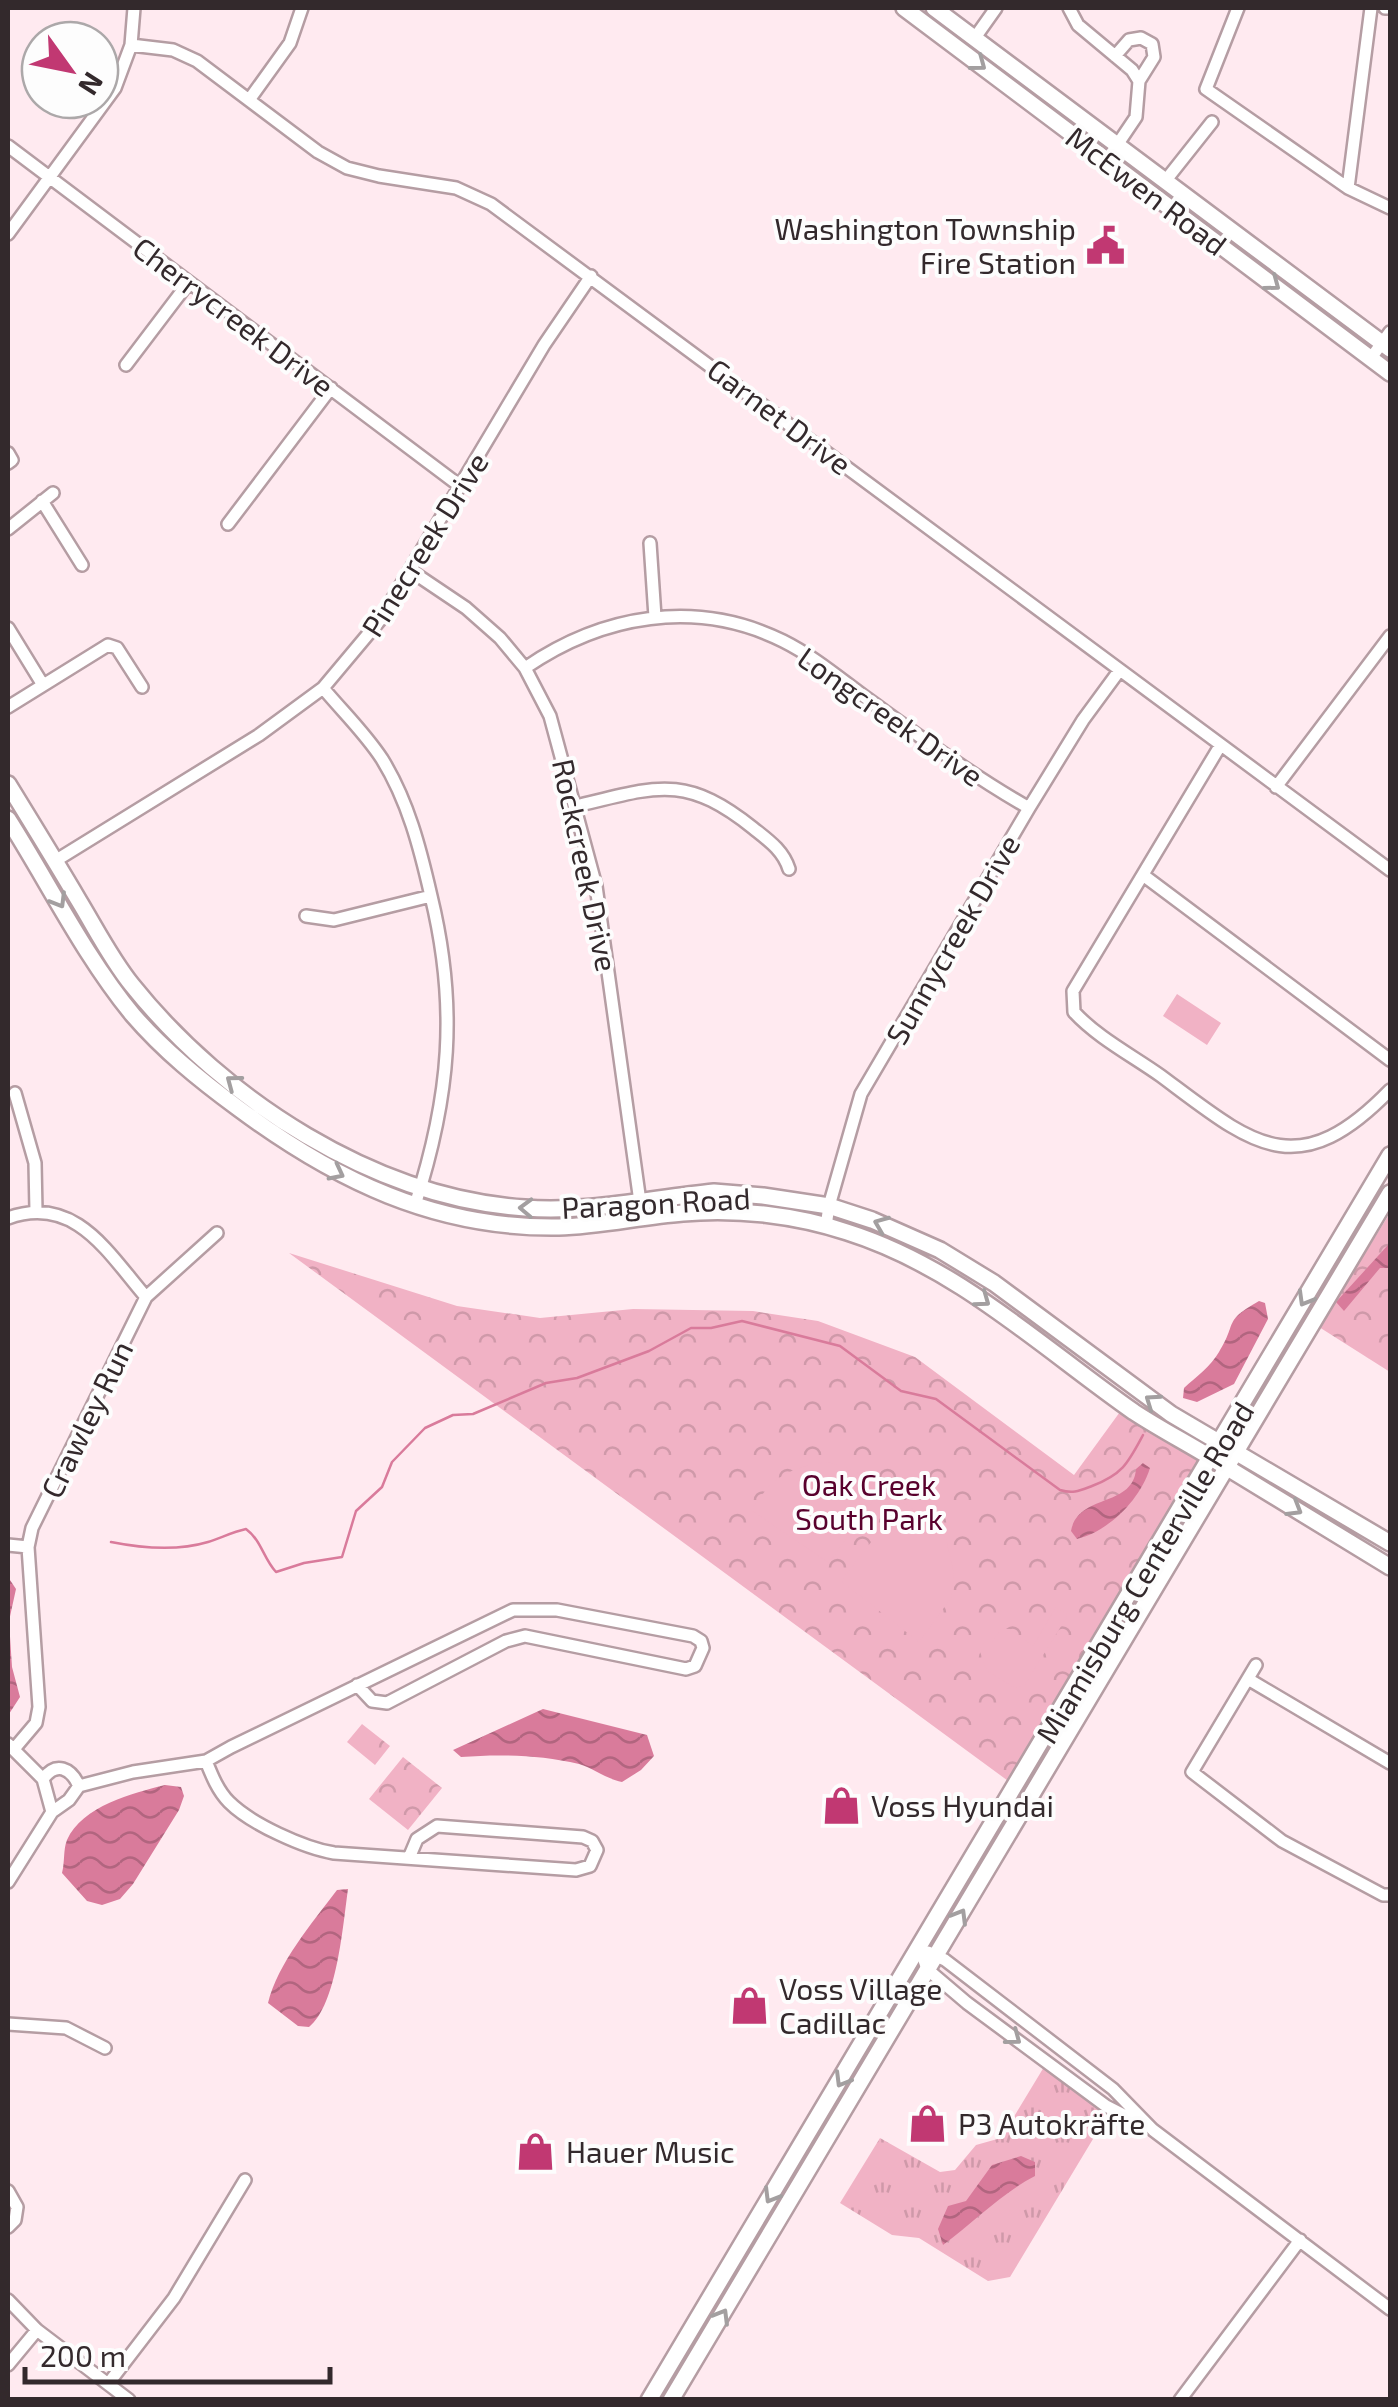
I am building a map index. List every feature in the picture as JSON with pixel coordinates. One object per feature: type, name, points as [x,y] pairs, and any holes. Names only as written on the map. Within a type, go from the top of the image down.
[{"type":"street","points":[[8,234],[115,88],[131,46],[134,8]]},
{"type":"street","points":[[250,100],[290,42],[302,8]]},
{"type":"street","name":"McEwen Road","points":[[904,8],[1390,373]]},
{"type":"street","name":"McEwen Road","points":[[934,8],[1388,341]]},
{"type":"street","points":[[974,38],[996,8]]},
{"type":"street","points":[[1068,8],[1078,25],[1139,81]]},
{"type":"street","points":[[1238,8],[1206,89],[1348,188],[1390,208]]},
{"type":"street","points":[[1348,188],[1371,8]]},
{"type":"street","points":[[1107,160],[1136,118],[1139,81],[1152,64],[1152,44],[1141,38],[1129,40],[1115,56]]},
{"type":"street","name":"Garnet Drive","points":[[131,46],[160,47],[186,55],[318,152],[347,168],[456,188],[491,204],[1390,870]]},
{"type":"street","points":[[1166,180],[1212,122]]},
{"type":"street","name":"Cherrycreek Drive","points":[[8,146],[460,486]]},
{"type":"street","name":"Pinecreek Drive","points":[[55,861],[259,735],[324,688],[364,642],[411,571],[558,322],[591,276]]},
{"type":"street","points":[[126,365],[190,282]]},
{"type":"street","points":[[1371,358],[1388,341]]},
{"type":"street","points":[[228,524],[331,388]]},
{"type":"street","points":[[8,529],[47,497],[82,564]]},
{"type":"street","points":[[650,543],[656,617]]},
{"type":"street","name":"Rockcreek Drive","points":[[411,571],[484,622],[524,668],[550,716],[596,886],[642,1198],[641,1218]]},
{"type":"street","name":"Longcreek Drive","points":[[524,668],[590,632],[656,617],[719,620],[780,639],[819,662],[970,773],[1029,808]]},
{"type":"street","points":[[8,628],[43,685]]},
{"type":"street","points":[[1276,787],[1390,636]]},
{"type":"street","points":[[8,707],[108,645],[117,648],[142,687]]},
{"type":"street","name":"Sunnycreek Drive","points":[[826,1226],[862,1094],[1029,808],[1119,671]]},
{"type":"street","points":[[324,688],[370,742],[396,784],[413,826],[444,952],[449,1029],[440,1114],[415,1205]]},
{"type":"street","points":[[1220,746],[1074,990],[1072,1006],[1078,1017],[1228,1126],[1271,1146],[1300,1146],[1322,1140],[1357,1120],[1390,1090]]},
{"type":"street","name":"Paragon Road","points":[[8,784],[130,982],[179,1038],[320,1144],[349,1160],[469,1200],[530,1209],[726,1192],[829,1206],[872,1220],[968,1265],[1170,1414],[1390,1544]]},
{"type":"street","points":[[576,806],[648,789],[690,790],[719,803],[754,830],[780,851],[789,869]]},
{"type":"street","name":"Paragon Road","points":[[8,819],[130,1012],[177,1061],[294,1149],[353,1182],[415,1205],[485,1224],[561,1227],[687,1212],[752,1214],[826,1226],[918,1260],[970,1290],[1136,1412],[1390,1567]]},
{"type":"street","points":[[1143,875],[1390,1060]]},
{"type":"street","points":[[306,916],[334,920],[431,896]]},
{"type":"street","points":[[16,1093],[35,1163],[36,1211]]},
{"type":"street","name":"Miamisburg Centerville Road","points":[[650,2400],[822,2113],[928,1958],[1109,1668],[1227,1468],[1229,1447],[1333,1251],[1390,1155]]},
{"type":"street","name":"Miamisburg Centerville Road","points":[[671,2400],[837,2122],[1092,1658],[1212,1459],[1229,1447],[1390,1193]]},
{"type":"street","points":[[8,1218],[36,1211],[64,1216],[86,1229],[146,1297]]},
{"type":"street","name":"Crawley Run","points":[[10,1747],[36,1723],[39,1707],[28,1547],[32,1528],[146,1297],[217,1233]]},
{"type":"street","points":[[1333,1251],[1350,1261]]},
{"type":"street","points":[[8,1545],[28,1547]]},
{"type":"street","points":[[8,1882],[52,1812],[70,1800],[79,1786],[133,1772],[206,1762],[357,1685],[500,1614],[526,1608],[557,1610],[693,1636],[703,1648],[694,1666],[686,1669],[515,1637],[387,1703],[372,1701],[357,1685]]},
{"type":"street","points":[[1092,1658],[1109,1668]]},
{"type":"street","points":[[1256,1666],[1192,1772],[1282,1841],[1390,1895]]},
{"type":"street","points":[[1248,1679],[1390,1763]]},
{"type":"street","points":[[10,1747],[42,1779],[52,1812]]},
{"type":"street","points":[[206,1762],[221,1792],[235,1807],[296,1843],[334,1853],[576,1870],[590,1866],[597,1850],[592,1840],[584,1837],[438,1826],[417,1839],[410,1858]]},
{"type":"street","points":[[42,1779],[53,1769],[65,1768],[74,1774],[79,1786]]},
{"type":"street","points":[[928,1958],[967,2003],[1106,2106],[1153,2130]]},
{"type":"street","points":[[928,1958],[1112,2089],[1153,2130],[1390,2309]]},
{"type":"street","points":[[8,2024],[66,2028],[105,2048]]},
{"type":"street","points":[[822,2113],[837,2122]]},
{"type":"street","points":[[108,2384],[182,2286],[245,2180]]},
{"type":"street","points":[[8,2191],[17,2207],[8,2227]]},
{"type":"street","points":[[1180,2400],[1300,2240]]},
{"type":"street","points":[[8,2300],[36,2330],[128,2400]]},
{"type":"street","points":[[8,2365],[36,2330]]},
{"type":"green space","points":[[1177,994],[1221,1023],[1207,1045],[1163,1016]]},
{"type":"green space","points":[[1390,1213],[1390,1372],[1319,1327]]},
{"type":"green space","name":"Oak Creek South Park","points":[[289,1253],[457,1306],[540,1318],[633,1309],[753,1311],[818,1321],[915,1357],[1074,1475],[1125,1405],[1212,1459],[1015,1786]]},
{"type":"green space","points":[[828,1462],[853,1470],[881,1489],[829,1563],[751,1510],[783,1475]]},
{"type":"green space","points":[[902,1502],[934,1523],[946,1539],[954,1574],[951,1598],[919,1642],[841,1581]]},
{"type":"green space","points":[[1056,1607],[1068,1615],[1024,1686],[1015,1688],[987,1671],[979,1649],[985,1642],[992,1642],[1001,1629],[1010,1629],[1033,1646]]},
{"type":"green space","points":[[362,1724],[390,1746],[375,1765],[347,1742]]},
{"type":"green space","points":[[403,1757],[442,1788],[408,1830],[369,1799]]},
{"type":"green space","points":[[1047,2062],[1106,2106],[1096,2134],[1010,2277],[988,2281],[919,2238],[892,2235],[840,2203],[880,2138],[940,2172],[955,2170],[976,2145],[1001,2138]]},
{"type":"water","points":[[1390,1233],[1390,1268],[1380,1268],[1344,1311],[1336,1302],[1388,1245]]},
{"type":"water","points":[[1259,1301],[1265,1303],[1268,1319],[1234,1384],[1197,1402],[1183,1398],[1184,1388],[1216,1357],[1235,1318]]},
{"type":"water","points":[[1143,1463],[1150,1468],[1131,1502],[1112,1521],[1077,1539],[1071,1531],[1076,1519],[1094,1505],[1126,1490]]},
{"type":"water","points":[[8,1577],[16,1589],[9,1621],[12,1667],[20,1697],[9,1714]]},
{"type":"water","points":[[543,1709],[647,1735],[654,1756],[622,1782],[564,1761],[520,1756],[461,1757],[453,1750]]},
{"type":"water","points":[[165,1785],[181,1787],[184,1796],[133,1884],[120,1899],[102,1905],[87,1901],[62,1873],[66,1844],[74,1828],[110,1803]]},
{"type":"water","points":[[348,1889],[337,1963],[326,2001],[309,2027],[298,2026],[268,2003],[273,1988],[317,1916],[337,1890]]},
{"type":"water","points":[[1021,2156],[1035,2162],[1035,2176],[943,2245],[938,2229],[948,2206],[966,2201],[992,2165]]},
{"type":"waterway","points":[[111,1542],[184,1547],[246,1529],[276,1572],[342,1557],[356,1511],[382,1487],[392,1462],[425,1428],[453,1415],[473,1414],[546,1383],[577,1378],[649,1351],[691,1328],[742,1321],[840,1346],[901,1391],[936,1399],[1060,1490],[1080,1491],[1111,1477],[1128,1460],[1143,1435]]},
{"type":"place","name":"Washington Township Fire Station","points":[[1106,245]]},
{"type":"place","name":"Voss Hyundai","points":[[841,1805]]},
{"type":"place","name":"Voss Village Cadillac","points":[[749,2005]]},
{"type":"place","name":"P3 Autokräfte","points":[[928,2123]]},
{"type":"place","name":"Hauer Music","points":[[536,2151]]}]
